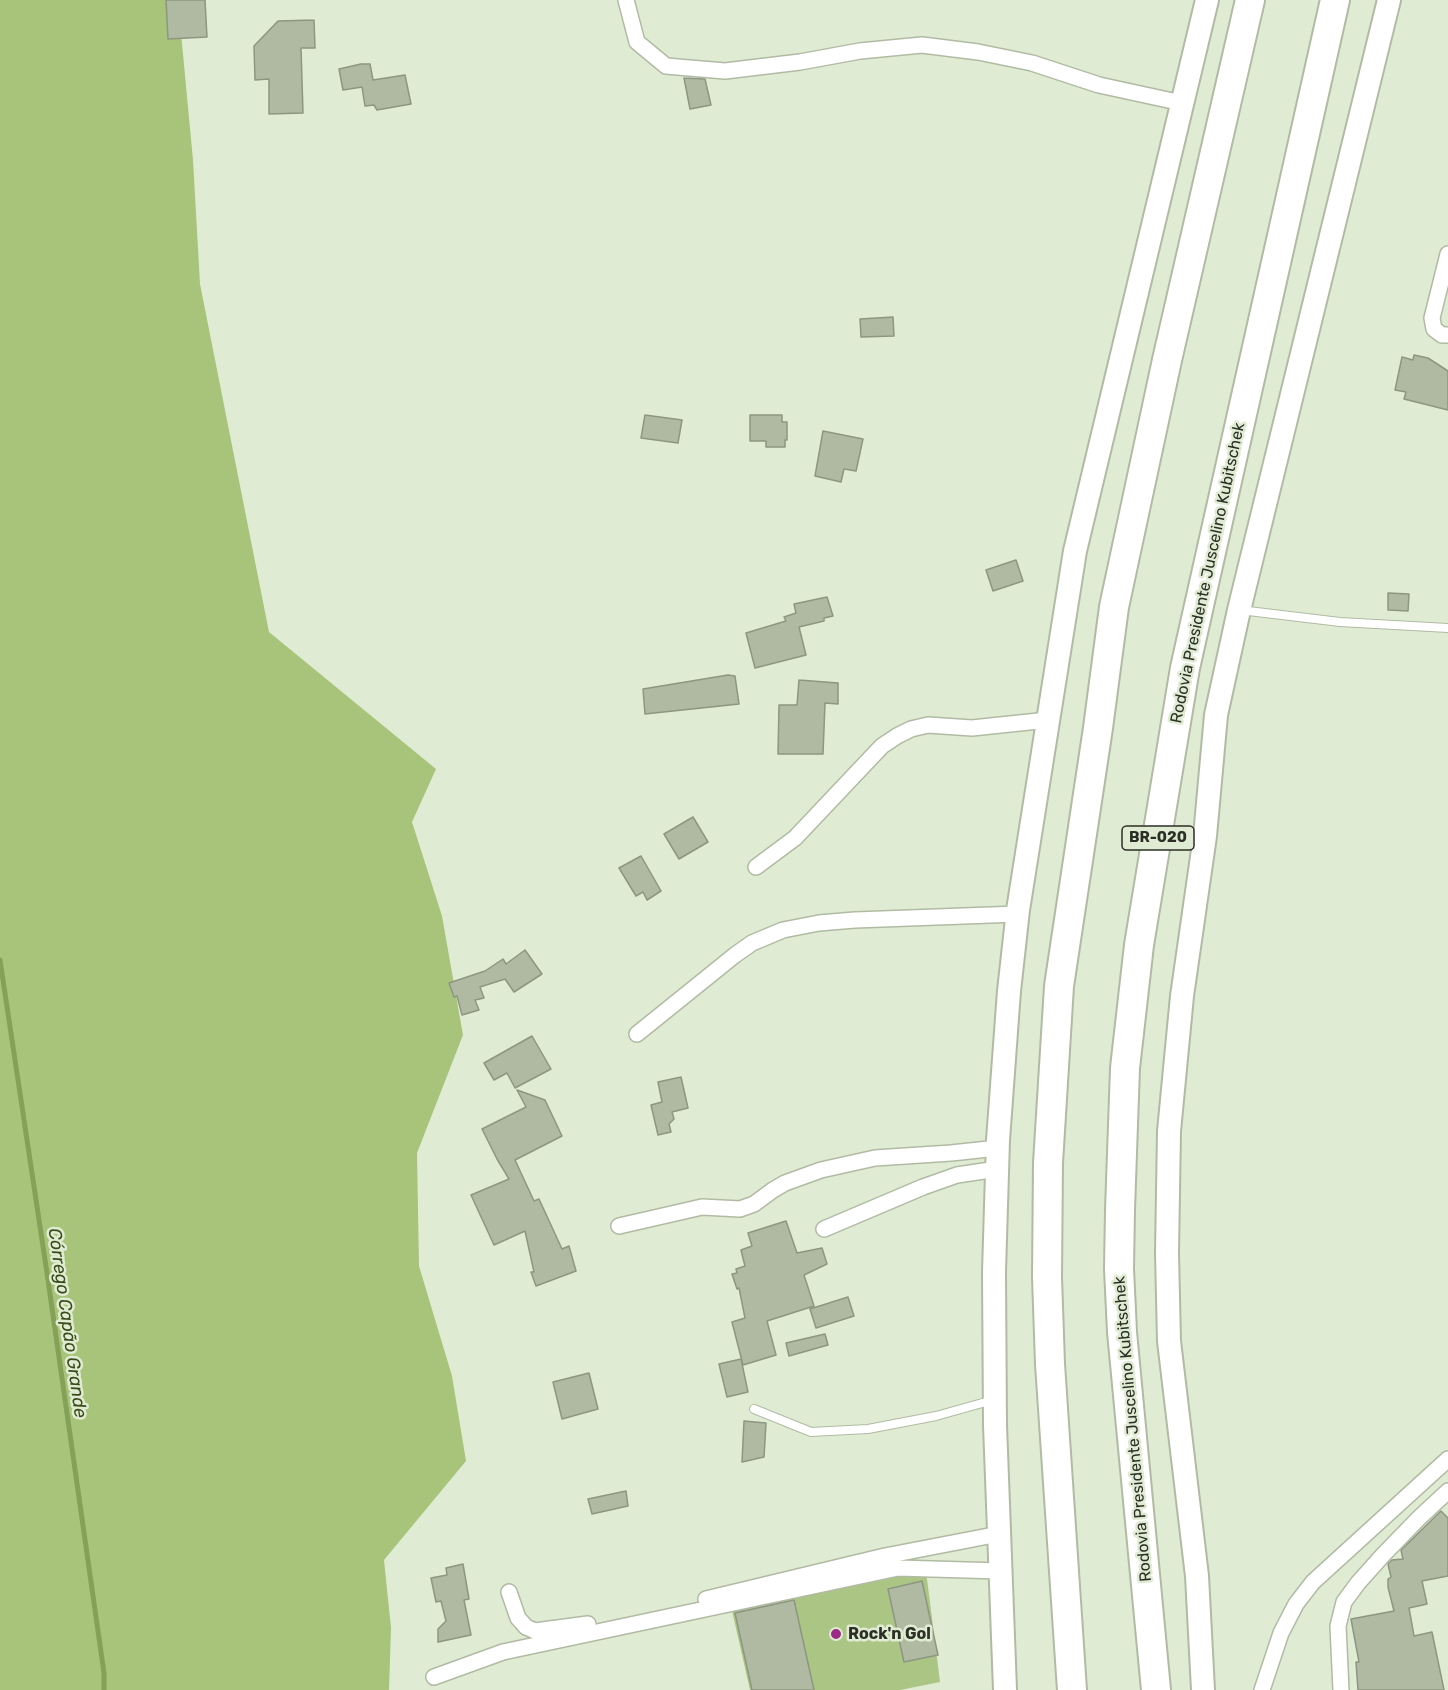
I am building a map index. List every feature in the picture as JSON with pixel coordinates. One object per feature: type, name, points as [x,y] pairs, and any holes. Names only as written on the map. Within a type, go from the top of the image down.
[{"type":"highway","name":"Rodovia Presidente Juscelino Kubitschek","points":[[1156,1690],[1122,1332],[1119,1269],[1125,1068],[1139,945],[1185,668],[1335,6]]},
{"type":"highway","points":[[1072,1690],[1050,1364],[1047,1277],[1048,1163],[1059,986],[1114,607],[1247,8]]},
{"type":"main road","points":[[1005,1690],[995,1400],[994,1272],[997,1158],[1009,991],[1018,915],[1075,551],[1207,0]]},
{"type":"main road","points":[[1203,1690],[1197,1576],[1169,1341],[1167,1253],[1169,1131],[1182,996],[1205,836],[1216,715],[1239,610],[1389,0]]},
{"type":"street","points":[[626,0],[637,42],[666,66],[725,71],[800,62],[860,51],[922,45],[1032,63],[1099,85],[1182,103]]},
{"type":"street","points":[[1448,254],[1431,318],[1434,329],[1442,335],[1448,335]]},
{"type":"street","points":[[756,867],[795,838],[882,746],[897,736],[911,729],[928,725],[972,728],[1048,720]]},
{"type":"street","points":[[637,1034],[735,955],[783,930],[819,923],[855,920],[1018,915]]},
{"type":"street","points":[[619,1226],[702,1207],[740,1209],[754,1204],[785,1183],[821,1170],[875,1158],[951,1153],[997,1158]]},
{"type":"street","points":[[824,1229],[997,1158]]},
{"type":"street","points":[[1262,1690],[1281,1633],[1296,1604],[1313,1582],[1448,1459]]},
{"type":"street","points":[[1341,1690],[1338,1626],[1344,1602],[1383,1555],[1448,1491]]},
{"type":"street","points":[[509,1592],[518,1618],[526,1627],[536,1631],[554,1629],[671,1607],[885,1556],[999,1534]]},
{"type":"street","points":[[434,1677],[504,1652],[898,1568],[1000,1571]]},
{"type":"lane","points":[[1239,610],[1340,622],[1448,628]]},
{"type":"lane","points":[[754,1409],[811,1432],[868,1429],[936,1416],[995,1400]]},
{"type":"green space","points":[[0,0],[194,0],[181,33],[193,160],[200,284],[269,632],[436,769],[412,822],[442,916],[463,1035],[417,1153],[419,1266],[452,1376],[466,1461],[384,1560],[391,1628],[389,1690],[0,1690]]},
{"type":"green space","name":"Rock'n Gol","points":[[925,1563],[940,1682],[900,1690],[750,1690],[730,1602]]},
{"type":"building","points":[[166,0],[205,0],[207,37],[168,39]]},
{"type":"building","points":[[314,20],[315,48],[301,48],[303,113],[269,114],[269,79],[255,80],[254,46],[278,21]]},
{"type":"building","points":[[370,64],[373,80],[405,75],[411,104],[377,110],[374,105],[365,106],[362,87],[343,90],[339,69]]},
{"type":"building","points":[[684,78],[705,79],[711,105],[690,109]]},
{"type":"building","points":[[893,317],[894,336],[861,337],[860,319]]},
{"type":"building","points":[[1414,355],[1428,358],[1448,371],[1448,410],[1404,399],[1406,392],[1395,390],[1402,357],[1413,360]]},
{"type":"building","points":[[645,415],[682,420],[678,443],[641,438]]},
{"type":"building","points":[[750,415],[782,415],[782,422],[787,422],[785,447],[766,447],[766,441],[750,441]]},
{"type":"building","points":[[823,431],[863,439],[856,471],[844,469],[841,482],[815,476]]},
{"type":"building","points":[[1016,560],[1023,581],[993,591],[986,570]]},
{"type":"building","points":[[1388,593],[1409,594],[1408,611],[1388,610]]},
{"type":"building","points":[[827,597],[833,616],[824,618],[824,621],[799,627],[806,655],[755,668],[746,633],[786,621],[784,617],[796,613],[794,604]]},
{"type":"building","points":[[728,675],[735,676],[739,704],[645,714],[643,689]]},
{"type":"building","points":[[799,680],[838,683],[838,704],[825,703],[823,754],[778,754],[779,705],[797,705]]},
{"type":"building","points":[[693,817],[708,842],[679,859],[664,834]]},
{"type":"building","points":[[641,856],[661,891],[647,900],[643,892],[636,896],[619,868]]},
{"type":"building","points":[[525,950],[542,974],[514,992],[505,979],[480,987],[484,998],[475,1000],[479,1010],[462,1015],[457,996],[454,997],[449,983],[485,971],[503,959],[506,964]]},
{"type":"building","points":[[532,1036],[551,1069],[515,1088],[507,1073],[494,1080],[484,1063]]},
{"type":"building","points":[[681,1077],[688,1108],[672,1112],[674,1119],[669,1124],[671,1132],[658,1135],[651,1105],[662,1102],[658,1082]]},
{"type":"building","points":[[517,1090],[545,1100],[562,1136],[515,1160],[534,1201],[539,1199],[562,1249],[569,1246],[576,1271],[536,1286],[531,1272],[534,1272],[525,1231],[494,1245],[471,1195],[509,1179],[482,1129],[526,1107]]},
{"type":"building","points":[[786,1221],[797,1253],[822,1248],[827,1264],[804,1275],[814,1306],[767,1321],[776,1355],[743,1365],[732,1322],[745,1318],[739,1288],[737,1289],[732,1274],[737,1273],[736,1269],[745,1266],[741,1250],[752,1246],[748,1233]]},
{"type":"building","points":[[848,1297],[854,1316],[816,1328],[810,1309]]},
{"type":"building","points":[[825,1334],[828,1345],[789,1356],[786,1343]]},
{"type":"building","points":[[741,1359],[748,1392],[727,1397],[719,1364]]},
{"type":"building","points":[[589,1373],[598,1409],[562,1419],[553,1382]]},
{"type":"building","points":[[744,1421],[766,1423],[764,1457],[742,1462]]},
{"type":"building","points":[[626,1491],[628,1506],[592,1514],[588,1499]]},
{"type":"building","points":[[1441,1511],[1448,1518],[1448,1576],[1422,1581],[1427,1604],[1409,1608],[1414,1636],[1432,1632],[1444,1690],[1358,1690],[1356,1662],[1359,1662],[1351,1619],[1394,1611],[1388,1587],[1388,1579],[1391,1577],[1388,1564],[1392,1560],[1403,1559],[1401,1550]]},
{"type":"building","points":[[463,1564],[469,1599],[464,1600],[471,1635],[438,1642],[438,1629],[446,1621],[441,1601],[436,1602],[431,1578],[447,1575],[446,1568]]},
{"type":"building","points":[[922,1581],[938,1655],[904,1662],[888,1589]]},
{"type":"building","points":[[794,1600],[814,1690],[752,1690],[735,1613]]},
{"type":"waterway","name":"Córrego Capão Grande","points":[[0,960],[104,1673],[104,1690]]},
{"type":"place","name":"Rock'n Gol","points":[[836,1634]]}]
